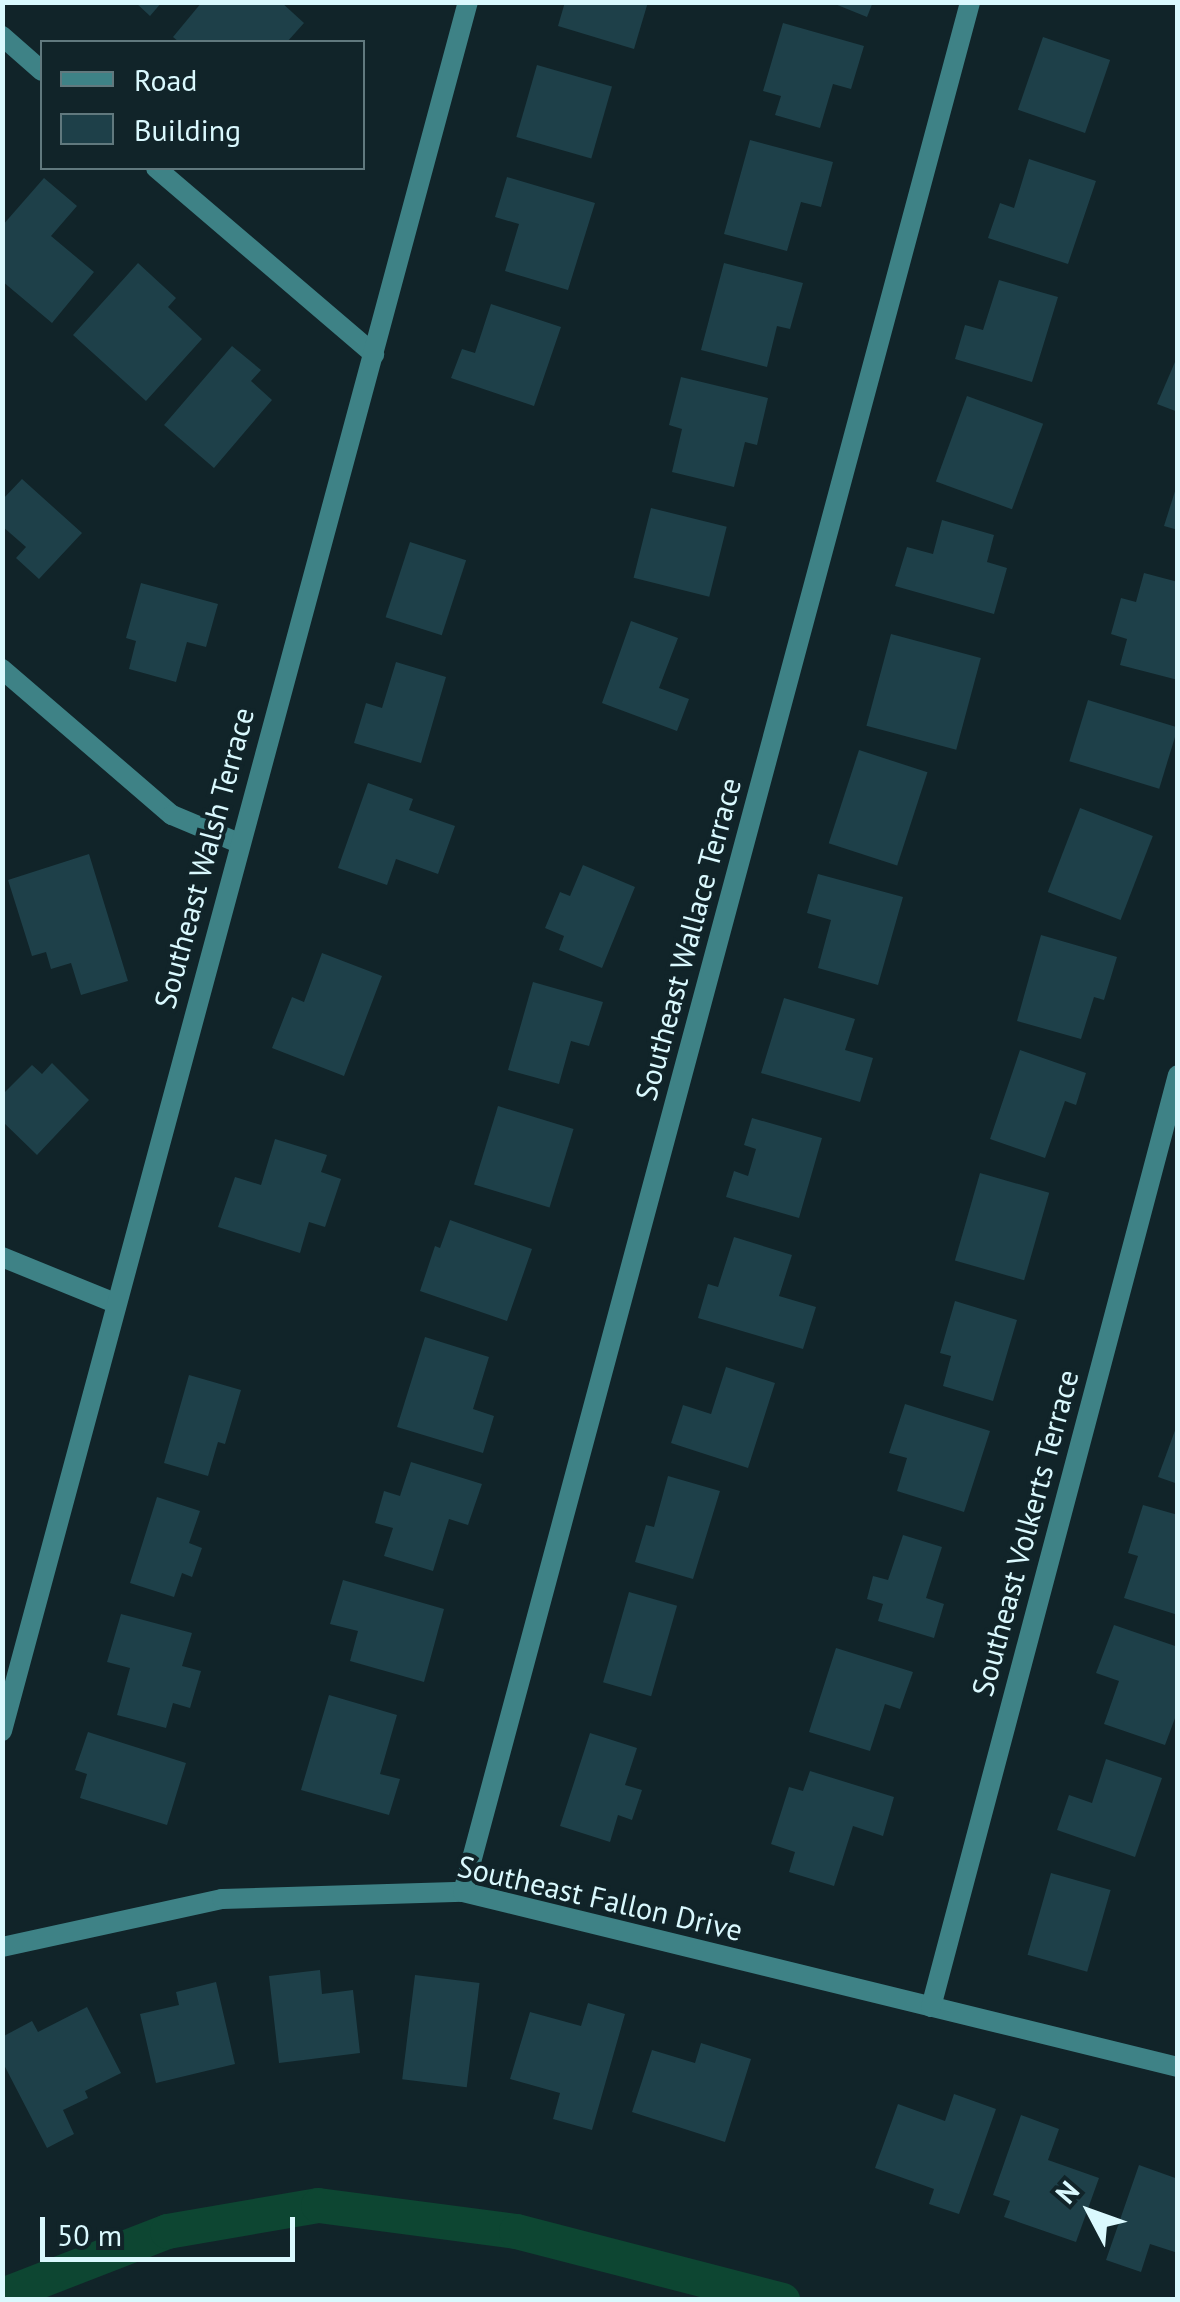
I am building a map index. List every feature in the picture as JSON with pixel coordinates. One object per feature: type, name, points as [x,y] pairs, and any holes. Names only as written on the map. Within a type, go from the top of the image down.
[{"type":"street","name":"Southeast Walsh Terrace","points":[[2,1731],[468,2]]},
{"type":"street","name":"Southeast Wallace Terrace","points":[[463,1892],[970,2]]},
{"type":"street","points":[[2,36],[40,69]]},
{"type":"street","points":[[158,170],[374,354]]},
{"type":"street","points":[[2,669],[172,815],[239,843]]},
{"type":"street","name":"Southeast Volkerts Terrace","points":[[931,2007],[1178,1075]]},
{"type":"street","points":[[2,1257],[115,1303]]},
{"type":"street","name":"Southeast Fallon Drive","points":[[2,1947],[222,1899],[463,1892],[1178,2068]]},
{"type":"building","points":[[135,2],[162,2],[150,16]]},
{"type":"building","points":[[202,2],[281,2],[304,23],[289,40],[173,37]]},
{"type":"building","points":[[565,2],[648,2],[634,49],[558,26]]},
{"type":"building","points":[[830,2],[873,2],[867,17]]},
{"type":"building","points":[[783,23],[864,46],[851,89],[833,84],[820,128],[775,115],[781,96],[763,91]]},
{"type":"building","points":[[1043,37],[1110,60],[1085,133],[1018,110]]},
{"type":"building","points":[[537,65],[612,86],[591,159],[516,137]]},
{"type":"building","points":[[750,140],[833,162],[821,207],[801,202],[787,251],[724,234]]},
{"type":"building","points":[[1029,159],[1096,181],[1068,264],[988,238],[1000,203],[1014,208]]},
{"type":"building","points":[[507,177],[595,203],[568,290],[505,271],[519,224],[495,217]]},
{"type":"building","points":[[44,178],[77,206],[51,236],[94,272],[52,323],[2,281],[2,226]]},
{"type":"building","points":[[138,263],[176,298],[168,307],[202,339],[146,401],[73,335]]},
{"type":"building","points":[[724,263],[803,283],[790,329],[777,326],[767,367],[701,350]]},
{"type":"building","points":[[999,280],[1058,297],[1032,382],[955,359],[965,325],[983,330]]},
{"type":"building","points":[[491,304],[561,327],[534,406],[451,378],[462,349],[475,353]]},
{"type":"building","points":[[232,346],[261,370],[251,381],[272,400],[214,468],[164,425]]},
{"type":"building","points":[[1178,355],[1178,412],[1157,404]]},
{"type":"building","points":[[681,377],[768,398],[757,445],[745,442],[734,487],[672,472],[682,429],[669,425]]},
{"type":"building","points":[[967,396],[1043,424],[1012,509],[936,482]]},
{"type":"building","points":[[22,479],[82,533],[39,579],[16,558],[26,547],[2,526],[2,500]]},
{"type":"building","points":[[1178,485],[1178,530],[1164,526]]},
{"type":"building","points":[[651,508],[727,527],[709,597],[634,578]]},
{"type":"building","points":[[942,520],[994,535],[987,562],[1007,568],[994,614],[895,586],[907,547],[933,554]]},
{"type":"building","points":[[410,542],[466,560],[442,635],[386,617]]},
{"type":"building","points":[[1144,573],[1178,582],[1178,680],[1120,665],[1127,639],[1111,634],[1121,598],[1136,602]]},
{"type":"building","points":[[141,583],[218,604],[206,647],[187,642],[176,682],[129,669],[136,641],[126,638]]},
{"type":"building","points":[[631,621],[678,638],[659,688],[689,699],[677,731],[602,703]]},
{"type":"building","points":[[891,634],[981,658],[956,750],[866,726]]},
{"type":"building","points":[[396,662],[446,677],[421,763],[354,743],[366,703],[382,708]]},
{"type":"building","points":[[1088,700],[1178,727],[1159,789],[1069,761]]},
{"type":"building","points":[[859,750],[927,772],[897,865],[829,843]]},
{"type":"building","points":[[368,783],[413,799],[409,810],[455,826],[438,874],[396,859],[387,885],[338,868]]},
{"type":"building","points":[[1080,808],[1153,836],[1121,920],[1048,892]]},
{"type":"building","points":[[89,854],[128,981],[81,995],[71,963],[51,969],[46,952],[32,956],[8,880]]},
{"type":"building","points":[[583,865],[635,887],[602,968],[559,950],[564,936],[545,928],[560,892],[570,896]]},
{"type":"building","points":[[818,874],[903,897],[878,985],[818,968],[831,920],[807,913]]},
{"type":"building","points":[[1041,935],[1117,957],[1104,1000],[1094,997],[1081,1039],[1017,1021]]},
{"type":"building","points":[[322,953],[382,976],[344,1076],[272,1048],[292,997],[304,1002]]},
{"type":"building","points":[[533,982],[603,1002],[589,1046],[571,1041],[559,1084],[508,1070]]},
{"type":"building","points":[[784,998],[855,1019],[845,1050],[873,1058],[860,1102],[761,1073]]},
{"type":"building","points":[[1020,1050],[1086,1073],[1076,1105],[1065,1101],[1045,1158],[990,1139]]},
{"type":"building","points":[[52,1063],[89,1100],[37,1155],[2,1121],[2,1095],[32,1065],[42,1074]]},
{"type":"building","points":[[498,1106],[574,1129],[550,1208],[474,1184]]},
{"type":"building","points":[[752,1118],[822,1138],[799,1218],[726,1197],[734,1171],[748,1176],[756,1149],[744,1145]]},
{"type":"building","points":[[275,1139],[327,1155],[321,1172],[341,1179],[325,1227],[309,1222],[300,1253],[218,1227],[235,1177],[261,1185]]},
{"type":"building","points":[[980,1173],[1049,1193],[1024,1280],[955,1260]]},
{"type":"building","points":[[450,1220],[532,1249],[507,1321],[420,1291],[435,1246],[440,1248]]},
{"type":"building","points":[[734,1237],[792,1255],[779,1296],[816,1307],[803,1349],[698,1318],[708,1284],[718,1287]]},
{"type":"building","points":[[955,1301],[1017,1320],[993,1401],[943,1386],[951,1356],[940,1353]]},
{"type":"building","points":[[425,1337],[489,1357],[473,1409],[494,1416],[483,1453],[397,1427]]},
{"type":"building","points":[[726,1367],[775,1383],[748,1468],[671,1443],[683,1405],[711,1414]]},
{"type":"building","points":[[189,1375],[241,1390],[225,1444],[218,1442],[208,1476],[164,1463]]},
{"type":"building","points":[[905,1404],[990,1431],[964,1512],[897,1491],[907,1458],[889,1453]]},
{"type":"building","points":[[1178,1425],[1178,1484],[1158,1477]]},
{"type":"building","points":[[411,1462],[482,1484],[468,1525],[449,1519],[433,1571],[384,1556],[393,1528],[375,1523],[384,1491],[400,1496]]},
{"type":"building","points":[[668,1476],[720,1491],[693,1579],[635,1562],[646,1525],[654,1527]]},
{"type":"building","points":[[157,1497],[200,1511],[189,1543],[202,1548],[192,1577],[182,1573],[174,1597],[130,1583]]},
{"type":"building","points":[[1143,1505],[1178,1515],[1178,1615],[1124,1598],[1138,1556],[1128,1553]]},
{"type":"building","points":[[903,1535],[942,1547],[926,1598],[944,1604],[934,1638],[878,1621],[883,1604],[867,1599],[873,1576],[888,1580]]},
{"type":"building","points":[[343,1580],[444,1609],[424,1682],[350,1661],[358,1631],[330,1624]]},
{"type":"building","points":[[629,1592],[677,1606],[651,1696],[603,1682]]},
{"type":"building","points":[[121,1614],[192,1633],[182,1666],[201,1671],[190,1708],[173,1703],[166,1728],[117,1715],[130,1668],[107,1662]]},
{"type":"building","points":[[1114,1625],[1178,1647],[1178,1710],[1165,1745],[1104,1724],[1119,1681],[1096,1673]]},
{"type":"building","points":[[836,1648],[913,1672],[900,1709],[885,1704],[870,1751],[809,1732]]},
{"type":"building","points":[[329,1695],[397,1715],[380,1774],[400,1779],[389,1815],[301,1790]]},
{"type":"building","points":[[88,1732],[186,1763],[167,1825],[80,1798],[87,1774],[75,1770]]},
{"type":"building","points":[[590,1733],[637,1748],[625,1785],[642,1790],[632,1820],[618,1815],[610,1842],[560,1826]]},
{"type":"building","points":[[1106,1759],[1162,1778],[1135,1857],[1057,1830],[1069,1795],[1092,1803]]},
{"type":"building","points":[[810,1771],[894,1797],[883,1836],[853,1826],[834,1886],[789,1872],[795,1852],[771,1844],[789,1787],[803,1791]]},
{"type":"building","points":[[1051,1873],[1111,1890],[1087,1972],[1028,1955]]},
{"type":"building","points":[[320,1970],[322,1994],[353,1990],[360,2053],[279,2063],[269,1976]]},
{"type":"building","points":[[415,1975],[480,1983],[467,2087],[402,2079]]},
{"type":"building","points":[[216,1982],[235,2064],[156,2083],[140,2014],[179,2005],[176,1992]]},
{"type":"building","points":[[588,2003],[625,2014],[592,2130],[553,2119],[560,2093],[510,2079],[530,2012],[581,2026]]},
{"type":"building","points":[[87,2007],[121,2073],[85,2091],[88,2098],[63,2110],[74,2134],[47,2148],[2,2061],[2,2037],[32,2021],[38,2032]]},
{"type":"building","points":[[701,2043],[751,2059],[725,2142],[632,2112],[652,2050],[695,2063]]},
{"type":"building","points":[[954,2094],[996,2109],[959,2214],[929,2204],[934,2189],[875,2168],[898,2104],[945,2121]]},
{"type":"building","points":[[1021,2115],[1059,2129],[1048,2160],[1099,2178],[1076,2242],[1004,2217],[1010,2201],[993,2195]]},
{"type":"building","points":[[1139,2165],[1178,2179],[1178,2253],[1150,2244],[1141,2272],[1106,2260]]},
{"type":"waterway","points":[[2,2295],[167,2231],[318,2205],[516,2231],[782,2300]]}]
